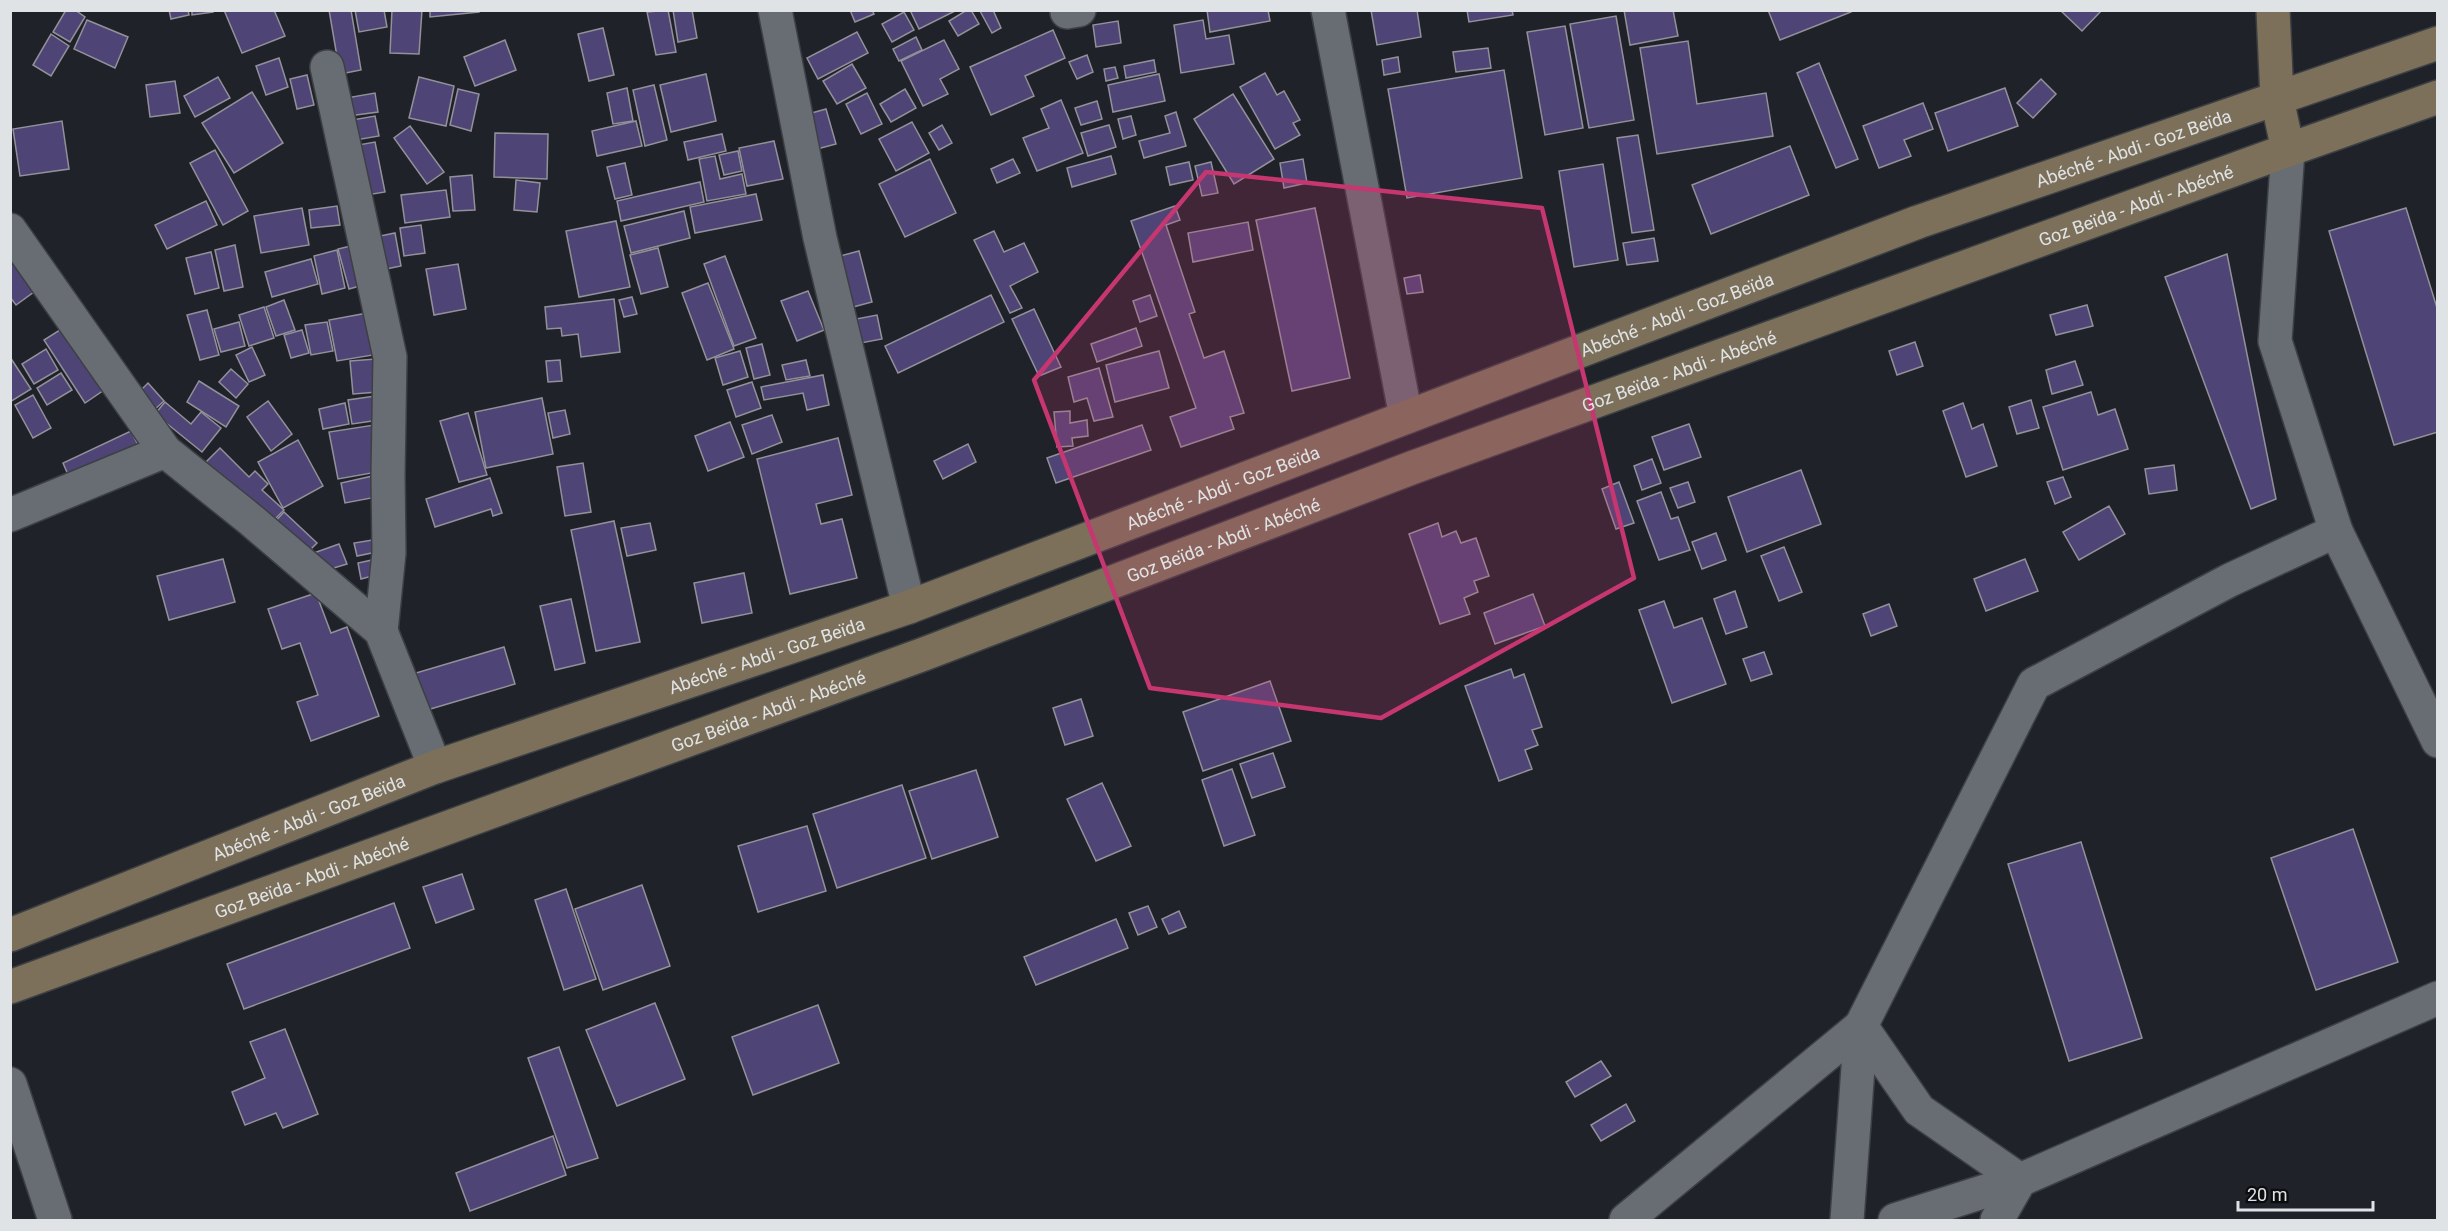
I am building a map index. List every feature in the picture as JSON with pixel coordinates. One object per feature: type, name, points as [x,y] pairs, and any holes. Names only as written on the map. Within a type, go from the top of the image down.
[{"type":"main road","points":[[2273,10],[2277,99],[2288,150]]},
{"type":"main road","name":"Abéché - Abdi - Goz Beïda","points":[[10,935],[435,767],[909,607],[1918,222],[2438,43]]},
{"type":"main road","name":"Goz Beïda - Abdi - Abéché","points":[[10,987],[924,654],[1414,467],[2438,97]]},
{"type":"street","points":[[775,10],[820,238],[909,607]]},
{"type":"street","points":[[1328,10],[1406,417]]},
{"type":"street","points":[[327,67],[390,357],[389,553],[381,631],[435,767]]},
{"type":"street","points":[[2288,150],[2275,341],[2336,531],[2438,741]]},
{"type":"street","points":[[10,230],[165,451],[251,520],[381,631]]},
{"type":"street","points":[[10,515],[165,451]]},
{"type":"street","points":[[1847,1221],[1861,1026],[2034,684],[2230,580],[2336,531]]},
{"type":"street","points":[[1894,1221],[2020,1180],[2438,998]]},
{"type":"street","points":[[1861,1026],[1919,1110],[2020,1180]]},
{"type":"street","points":[[1626,1221],[1861,1026]]},
{"type":"street","points":[[10,1084],[56,1221]]},
{"type":"street","points":[[1997,1221],[2020,1180]]},
{"type":"highlighted area","points":[[1206,172],[1542,208],[1634,578],[1381,718],[1150,688],[1034,380]]},
{"type":"building","points":[[66,10],[75,10],[85,17],[70,42],[53,32]]},
{"type":"building","points":[[169,10],[188,10],[189,15],[171,19]]},
{"type":"building","points":[[192,10],[213,10],[213,12],[192,15]]},
{"type":"building","points":[[224,10],[274,10],[285,36],[242,53]]},
{"type":"building","points":[[329,10],[351,10],[361,70],[340,74]]},
{"type":"building","points":[[355,10],[384,10],[387,27],[359,32]]},
{"type":"building","points":[[392,10],[422,10],[419,54],[390,53]]},
{"type":"building","points":[[430,10],[479,10],[479,12],[430,17]]},
{"type":"building","points":[[668,10],[676,52],[656,55],[647,12]]},
{"type":"building","points":[[673,10],[692,10],[697,38],[678,42]]},
{"type":"building","points":[[850,10],[872,10],[874,14],[855,22]]},
{"type":"building","points":[[910,10],[957,10],[919,29]]},
{"type":"building","points":[[971,10],[979,24],[958,36],[949,21]]},
{"type":"building","points":[[993,10],[1001,28],[992,33],[980,11]]},
{"type":"building","points":[[1207,10],[1268,10],[1270,21],[1210,32]]},
{"type":"building","points":[[1371,10],[1417,10],[1421,37],[1377,45]]},
{"type":"building","points":[[1467,10],[1512,10],[1513,15],[1469,22]]},
{"type":"building","points":[[1624,10],[1673,10],[1678,36],[1630,45]]},
{"type":"building","points":[[1768,10],[1851,10],[1851,12],[1780,40]]},
{"type":"building","points":[[2060,10],[2102,10],[2082,31]]},
{"type":"building","points":[[904,12],[914,30],[892,42],[882,24]]},
{"type":"building","points":[[1616,16],[1634,120],[1589,128],[1570,24]]},
{"type":"building","points":[[87,20],[128,37],[115,68],[74,49]]},
{"type":"building","points":[[1203,20],[1206,39],[1229,35],[1234,64],[1181,73],[1174,25]]},
{"type":"building","points":[[1118,21],[1121,43],[1096,47],[1093,25]]},
{"type":"building","points":[[1565,26],[1583,128],[1545,135],[1527,32]]},
{"type":"building","points":[[603,28],[614,75],[589,81],[578,34]]},
{"type":"building","points":[[1053,30],[1065,58],[1025,76],[1034,96],[991,115],[970,67]]},
{"type":"building","points":[[857,32],[868,53],[818,79],[807,58]]},
{"type":"building","points":[[51,34],[69,46],[51,76],[33,65]]},
{"type":"building","points":[[916,37],[922,50],[899,61],[893,49]]},
{"type":"building","points":[[505,40],[516,70],[475,86],[464,57]]},
{"type":"building","points":[[944,40],[959,69],[940,79],[948,94],[923,106],[901,61]]},
{"type":"building","points":[[1688,41],[1697,104],[1766,93],[1773,136],[1657,154],[1640,48]]},
{"type":"building","points":[[1488,48],[1491,68],[1456,72],[1453,52]]},
{"type":"building","points":[[1087,55],[1093,72],[1077,79],[1069,62]]},
{"type":"building","points":[[1398,57],[1400,72],[1384,75],[1382,60]]},
{"type":"building","points":[[279,58],[288,87],[266,95],[256,66]]},
{"type":"building","points":[[1154,60],[1156,72],[1126,78],[1124,66]]},
{"type":"building","points":[[1819,63],[1858,159],[1836,168],[1797,73]]},
{"type":"building","points":[[852,64],[866,88],[837,104],[823,81]]},
{"type":"building","points":[[1115,67],[1118,78],[1106,81],[1104,69]]},
{"type":"building","points":[[1504,70],[1522,178],[1407,198],[1388,89]]},
{"type":"building","points":[[1265,73],[1277,95],[1284,91],[1300,120],[1293,123],[1300,135],[1275,149],[1240,87]]},
{"type":"building","points":[[706,74],[716,121],[671,132],[660,85]]},
{"type":"building","points":[[1159,74],[1165,101],[1113,112],[1108,85]]},
{"type":"building","points":[[307,75],[314,105],[297,109],[290,79]]},
{"type":"building","points":[[218,77],[230,98],[195,117],[184,96]]},
{"type":"building","points":[[419,77],[454,86],[446,126],[409,118]]},
{"type":"building","points":[[2041,79],[2056,94],[2033,118],[2017,103]]},
{"type":"building","points":[[175,81],[180,113],[150,117],[146,85]]},
{"type":"building","points":[[654,85],[667,140],[645,146],[633,90]]},
{"type":"building","points":[[627,88],[633,121],[613,124],[607,93]]},
{"type":"building","points":[[2005,88],[2018,126],[1948,151],[1935,113]]},
{"type":"building","points":[[458,89],[479,94],[471,131],[450,125]]},
{"type":"building","points":[[905,89],[916,108],[891,122],[880,104]]},
{"type":"building","points":[[252,92],[283,143],[234,173],[202,123]]},
{"type":"building","points":[[375,93],[378,112],[349,116],[346,98]]},
{"type":"building","points":[[867,93],[882,124],[861,134],[846,104]]},
{"type":"building","points":[[1233,94],[1274,159],[1234,184],[1194,119]]},
{"type":"building","points":[[1061,100],[1083,153],[1037,171],[1023,138],[1049,128],[1041,109]]},
{"type":"building","points":[[1097,101],[1102,119],[1081,125],[1075,108]]},
{"type":"building","points":[[1923,103],[1933,129],[1904,140],[1911,156],[1879,168],[1863,126]]},
{"type":"building","points":[[826,109],[836,144],[817,149],[808,114]]},
{"type":"building","points":[[1176,112],[1186,146],[1144,158],[1139,141],[1170,133],[1165,116]]},
{"type":"building","points":[[375,116],[379,136],[356,140],[352,120]]},
{"type":"building","points":[[1131,116],[1136,135],[1123,139],[1118,119]]},
{"type":"building","points":[[62,121],[69,169],[20,176],[13,129]]},
{"type":"building","points":[[636,121],[642,146],[597,156],[592,131]]},
{"type":"building","points":[[912,122],[929,153],[896,171],[879,139]]},
{"type":"building","points":[[942,125],[952,143],[939,150],[929,133]]},
{"type":"building","points":[[1109,125],[1116,147],[1088,156],[1081,133]]},
{"type":"building","points":[[410,126],[444,172],[427,184],[394,138]]},
{"type":"building","points":[[495,133],[548,134],[547,179],[494,177]]},
{"type":"building","points":[[722,134],[726,151],[688,160],[684,142]]},
{"type":"building","points":[[1638,135],[1654,230],[1632,233],[1617,138]]},
{"type":"building","points":[[774,141],[783,179],[747,186],[739,148]]},
{"type":"building","points":[[375,142],[385,192],[367,195],[358,145]]},
{"type":"building","points":[[1790,146],[1809,195],[1711,234],[1692,185]]},
{"type":"building","points":[[215,150],[248,211],[223,225],[190,163]]},
{"type":"building","points":[[738,151],[742,171],[724,175],[719,155]]},
{"type":"building","points":[[715,156],[720,179],[742,174],[746,194],[707,201],[699,159]]},
{"type":"building","points":[[1111,156],[1116,174],[1072,187],[1067,168]]},
{"type":"building","points":[[930,159],[956,213],[905,237],[879,184]]},
{"type":"building","points":[[1013,159],[1020,173],[997,183],[991,169]]},
{"type":"building","points":[[1303,159],[1307,183],[1284,188],[1280,163]]},
{"type":"building","points":[[1189,162],[1193,180],[1170,185],[1166,167]]},
{"type":"building","points":[[1211,162],[1218,193],[1202,196],[1195,166]]},
{"type":"building","points":[[625,163],[632,195],[615,199],[607,167]]},
{"type":"building","points":[[1603,164],[1618,260],[1574,267],[1559,171]]},
{"type":"building","points":[[472,175],[475,210],[453,211],[450,177]]},
{"type":"building","points":[[516,180],[540,183],[537,212],[514,210]]},
{"type":"building","points":[[700,182],[704,202],[621,221],[617,201]]},
{"type":"building","points":[[446,190],[450,217],[405,223],[401,195]]},
{"type":"building","points":[[756,194],[762,220],[695,233],[690,207]]},
{"type":"building","points":[[206,201],[217,225],[167,249],[155,225]]},
{"type":"building","points":[[337,206],[340,225],[311,228],[309,210]]},
{"type":"building","points":[[1175,206],[1180,220],[1166,225],[1195,312],[1189,314],[1204,358],[1224,351],[1244,413],[1230,417],[1234,429],[1181,447],[1170,417],[1196,408],[1131,221]]},
{"type":"building","points":[[302,208],[309,245],[261,253],[254,216]]},
{"type":"building","points":[[1315,208],[1350,378],[1292,391],[1256,220]]},
{"type":"building","points":[[2406,208],[2438,311],[2438,432],[2394,445],[2329,231]]},
{"type":"building","points":[[684,211],[690,238],[631,253],[624,226]]},
{"type":"building","points":[[616,221],[630,287],[579,297],[566,231]]},
{"type":"building","points":[[1248,222],[1253,250],[1193,262],[1188,233]]},
{"type":"building","points":[[421,225],[425,253],[404,256],[400,228]]},
{"type":"building","points":[[994,231],[1004,252],[1024,243],[1038,272],[1010,286],[1022,308],[1010,313],[974,240]]},
{"type":"building","points":[[395,233],[401,266],[381,270],[375,237]]},
{"type":"building","points":[[1654,238],[1658,261],[1627,265],[1623,243]]},
{"type":"building","points":[[359,244],[370,283],[349,289],[338,249]]},
{"type":"building","points":[[235,245],[243,287],[224,291],[215,250]]},
{"type":"building","points":[[658,248],[668,287],[641,294],[630,255]]},
{"type":"building","points":[[337,250],[345,288],[322,294],[314,256]]},
{"type":"building","points":[[859,251],[872,302],[853,307],[840,256]]},
{"type":"building","points":[[10,252],[38,289],[16,305],[10,297]]},
{"type":"building","points":[[211,252],[219,288],[195,294],[186,258]]},
{"type":"building","points":[[2227,254],[2276,499],[2251,509],[2165,277]]},
{"type":"building","points":[[725,256],[756,338],[734,346],[704,264]]},
{"type":"building","points":[[311,259],[318,284],[272,297],[265,272]]},
{"type":"building","points":[[458,264],[466,309],[434,315],[426,269]]},
{"type":"building","points":[[1420,275],[1423,292],[1407,294],[1404,278]]},
{"type":"building","points":[[708,283],[734,349],[707,360],[682,293]]},
{"type":"building","points":[[808,291],[824,330],[797,341],[781,301]]},
{"type":"building","points":[[991,295],[1004,322],[898,373],[885,346]]},
{"type":"building","points":[[1150,295],[1157,316],[1140,322],[1133,301]]},
{"type":"building","points":[[632,297],[637,314],[624,317],[619,300]]},
{"type":"building","points":[[614,299],[620,352],[581,357],[578,334],[562,336],[561,328],[547,329],[545,307]]},
{"type":"building","points":[[284,300],[295,330],[276,336],[266,307]]},
{"type":"building","points":[[2087,305],[2093,326],[2056,335],[2050,315]]},
{"type":"building","points":[[264,307],[274,338],[249,346],[239,315]]},
{"type":"building","points":[[1034,309],[1061,367],[1039,376],[1012,319]]},
{"type":"building","points":[[207,310],[219,355],[200,360],[187,315]]},
{"type":"building","points":[[373,312],[379,354],[337,361],[329,320]]},
{"type":"building","points":[[877,315],[882,339],[861,343],[856,319]]},
{"type":"building","points":[[239,322],[245,346],[221,352],[214,329]]},
{"type":"building","points":[[327,322],[333,351],[311,355],[305,325]]},
{"type":"building","points":[[63,328],[104,390],[85,403],[44,340]]},
{"type":"building","points":[[1136,328],[1142,346],[1097,362],[1091,344]]},
{"type":"building","points":[[302,330],[309,353],[291,358],[284,335]]},
{"type":"building","points":[[1915,342],[1923,366],[1897,375],[1889,351]]},
{"type":"building","points":[[762,344],[770,375],[754,379],[746,348]]},
{"type":"building","points":[[252,347],[265,375],[249,382],[236,355]]},
{"type":"building","points":[[46,349],[58,370],[34,384],[22,364]]},
{"type":"building","points":[[740,351],[748,377],[723,385],[715,358]]},
{"type":"building","points":[[1159,351],[1169,388],[1115,402],[1106,365]]},
{"type":"building","points":[[10,357],[31,389],[10,402]]},
{"type":"building","points":[[376,359],[378,392],[353,394],[350,361]]},
{"type":"building","points":[[560,360],[562,381],[548,382],[546,361]]},
{"type":"building","points":[[806,360],[810,376],[786,380],[782,365]]},
{"type":"building","points":[[2075,361],[2083,385],[2052,394],[2046,370]]},
{"type":"building","points":[[1099,368],[1113,417],[1094,421],[1087,398],[1074,402],[1068,377]]},
{"type":"building","points":[[231,369],[248,384],[236,398],[219,382]]},
{"type":"building","points":[[61,373],[72,390],[47,405],[37,388]]},
{"type":"building","points":[[823,375],[829,405],[807,410],[803,393],[764,400],[761,387]]},
{"type":"building","points":[[199,381],[239,406],[226,427],[187,402]]},
{"type":"building","points":[[752,382],[761,408],[736,417],[727,390]]},
{"type":"building","points":[[148,383],[164,401],[153,411],[137,394]]},
{"type":"building","points":[[2091,392],[2098,415],[2115,409],[2128,449],[2063,470],[2043,407]]},
{"type":"building","points":[[33,395],[51,428],[33,438],[15,405]]},
{"type":"building","points":[[375,396],[379,420],[352,424],[348,400]]},
{"type":"building","points":[[542,398],[553,454],[486,468],[475,412]]},
{"type":"building","points":[[2031,400],[2039,428],[2017,434],[2009,407]]},
{"type":"building","points":[[268,401],[292,434],[271,451],[247,417]]},
{"type":"building","points":[[165,402],[191,424],[201,412],[221,428],[202,452],[155,414]]},
{"type":"building","points":[[345,403],[349,424],[323,429],[319,409]]},
{"type":"building","points":[[1963,403],[1972,429],[1983,424],[1997,466],[1966,477],[1943,411]]},
{"type":"building","points":[[565,410],[570,434],[553,438],[548,413]]},
{"type":"building","points":[[1070,411],[1070,423],[1087,420],[1088,436],[1072,438],[1073,446],[1057,447],[1054,412]]},
{"type":"building","points":[[468,413],[487,475],[459,482],[440,421]]},
{"type":"building","points":[[772,415],[782,442],[752,454],[742,425]]},
{"type":"building","points":[[730,422],[744,457],[708,471],[695,436]]},
{"type":"building","points":[[1689,424],[1701,457],[1664,470],[1652,437]]},
{"type":"building","points":[[374,425],[383,471],[338,479],[329,432]]},
{"type":"building","points":[[1142,425],[1151,450],[1056,483],[1047,458]]},
{"type":"building","points":[[131,431],[139,447],[70,479],[63,463]]},
{"type":"building","points":[[838,438],[852,495],[816,504],[821,524],[842,519],[857,578],[790,594],[757,459]]},
{"type":"building","points":[[298,440],[323,486],[283,508],[258,462]]},
{"type":"building","points":[[968,444],[976,462],[943,479],[934,461]]},
{"type":"building","points":[[220,448],[249,477],[255,471],[268,484],[262,490],[284,510],[270,524],[206,462]]},
{"type":"building","points":[[1652,459],[1661,483],[1642,490],[1634,466]]},
{"type":"building","points":[[583,463],[591,512],[565,516],[557,467]]},
{"type":"building","points":[[2174,465],[2177,490],[2149,494],[2145,469]]},
{"type":"building","points":[[1801,470],[1821,524],[1747,552],[1728,497]]},
{"type":"building","points":[[377,475],[382,496],[345,503],[341,483]]},
{"type":"building","points":[[2063,477],[2071,497],[2055,504],[2047,482]]},
{"type":"building","points":[[490,478],[502,513],[493,516],[491,509],[435,527],[426,499]]},
{"type":"building","points":[[1619,482],[1634,523],[1616,529],[1602,489]]},
{"type":"building","points":[[1688,482],[1695,502],[1678,508],[1670,488]]},
{"type":"building","points":[[1661,492],[1671,519],[1678,517],[1690,550],[1659,560],[1637,501]]},
{"type":"building","points":[[2109,506],[2125,534],[2079,560],[2063,532]]},
{"type":"building","points":[[284,512],[317,543],[305,555],[272,525]]},
{"type":"building","points":[[614,521],[640,642],[596,651],[571,530]]},
{"type":"building","points":[[650,523],[656,550],[627,556],[621,528]]},
{"type":"building","points":[[1438,523],[1442,537],[1456,531],[1461,543],[1476,538],[1489,576],[1474,581],[1478,592],[1464,598],[1470,614],[1440,624],[1409,534]]},
{"type":"building","points":[[1716,533],[1726,560],[1702,569],[1692,542]]},
{"type":"building","points":[[379,539],[373,559],[372,553],[357,556],[354,543]]},
{"type":"building","points":[[339,544],[347,564],[317,573],[311,554]]},
{"type":"building","points":[[1784,547],[1802,592],[1779,601],[1761,556]]},
{"type":"building","points":[[223,559],[235,602],[169,620],[157,576]]},
{"type":"building","points":[[2025,559],[2038,591],[1986,611],[1974,579]]},
{"type":"building","points":[[372,560],[376,575],[361,579],[358,563]]},
{"type":"building","points":[[744,573],[752,613],[702,623],[694,583]]},
{"type":"building","points":[[1735,591],[1747,627],[1726,634],[1714,599]]},
{"type":"building","points":[[316,593],[331,633],[347,627],[379,716],[311,741],[297,702],[318,695],[300,643],[282,649],[268,609]]},
{"type":"building","points":[[1533,594],[1545,626],[1495,644],[1484,613]]},
{"type":"building","points":[[571,599],[585,663],[555,670],[540,606]]},
{"type":"building","points":[[1664,601],[1674,628],[1702,618],[1726,684],[1672,703],[1639,610]]},
{"type":"building","points":[[1889,604],[1897,626],[1871,636],[1863,614]]},
{"type":"building","points":[[504,647],[515,684],[427,710],[416,673]]},
{"type":"building","points":[[1764,652],[1772,674],[1751,681],[1743,659]]},
{"type":"building","points":[[1511,669],[1514,678],[1524,674],[1542,727],[1532,730],[1538,745],[1525,750],[1532,769],[1499,781],[1465,686]]},
{"type":"building","points":[[1270,681],[1291,741],[1203,771],[1183,712]]},
{"type":"building","points":[[1081,699],[1093,736],[1065,745],[1053,708]]},
{"type":"building","points":[[1273,753],[1285,787],[1252,798],[1240,764]]},
{"type":"building","points":[[1232,769],[1255,835],[1224,846],[1202,780]]},
{"type":"building","points":[[976,770],[998,837],[932,859],[909,791]]},
{"type":"building","points":[[1102,783],[1131,846],[1096,861],[1067,799]]},
{"type":"building","points":[[902,785],[926,858],[837,888],[813,814]]},
{"type":"building","points":[[807,826],[826,891],[758,912],[738,846]]},
{"type":"building","points":[[2353,829],[2398,962],[2316,990],[2271,858]]},
{"type":"building","points":[[2081,842],[2142,1038],[2069,1061],[2008,864]]},
{"type":"building","points":[[462,874],[474,909],[436,923],[423,887]]},
{"type":"building","points":[[642,885],[670,966],[603,990],[575,909]]},
{"type":"building","points":[[566,889],[596,979],[564,990],[535,900]]},
{"type":"building","points":[[394,903],[410,948],[244,1009],[227,964]]},
{"type":"building","points":[[1148,906],[1157,927],[1138,935],[1129,913]]},
{"type":"building","points":[[1179,911],[1186,927],[1169,934],[1162,919]]},
{"type":"building","points":[[1116,919],[1128,948],[1036,985],[1024,957]]},
{"type":"building","points":[[655,1003],[685,1079],[617,1106],[586,1030]]},
{"type":"building","points":[[818,1005],[839,1063],[753,1095],[732,1037]]},
{"type":"building","points":[[285,1029],[318,1114],[283,1128],[276,1113],[245,1125],[232,1092],[265,1078],[250,1042]]},
{"type":"building","points":[[559,1047],[598,1158],[567,1168],[528,1058]]},
{"type":"building","points":[[1601,1061],[1611,1076],[1575,1097],[1566,1082]]},
{"type":"building","points":[[1626,1104],[1635,1121],[1601,1141],[1591,1125]]},
{"type":"building","points":[[553,1136],[566,1175],[470,1211],[456,1173]]}]
